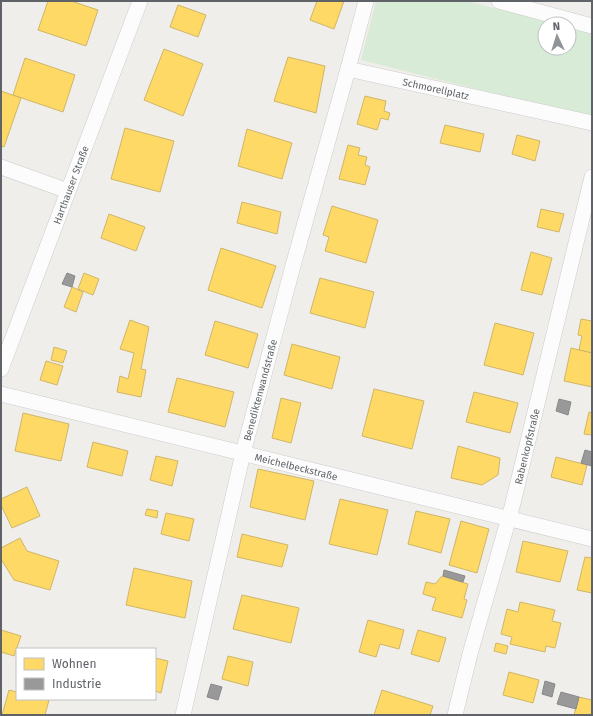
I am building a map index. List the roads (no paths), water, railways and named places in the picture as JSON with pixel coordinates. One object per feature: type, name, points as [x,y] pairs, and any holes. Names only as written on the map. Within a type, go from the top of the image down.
[{"type":"street","name":"Harthauser Straße","points":[[1,369],[140,1]]},
{"type":"street","points":[[348,69],[366,1]]},
{"type":"street","points":[[499,1],[592,26]]},
{"type":"street","name":"Schmorellplatz","points":[[348,69],[592,123]]},
{"type":"street","name":"Benediktenwandstraße","points":[[183,715],[243,453],[348,69]]},
{"type":"street","points":[[1,167],[68,191]]},
{"type":"street","name":"Rabenkopfstraße","points":[[455,715],[470,654],[509,518],[592,177]]},
{"type":"street","name":"Meichelbeckstraße","points":[[1,394],[592,539]]}]
